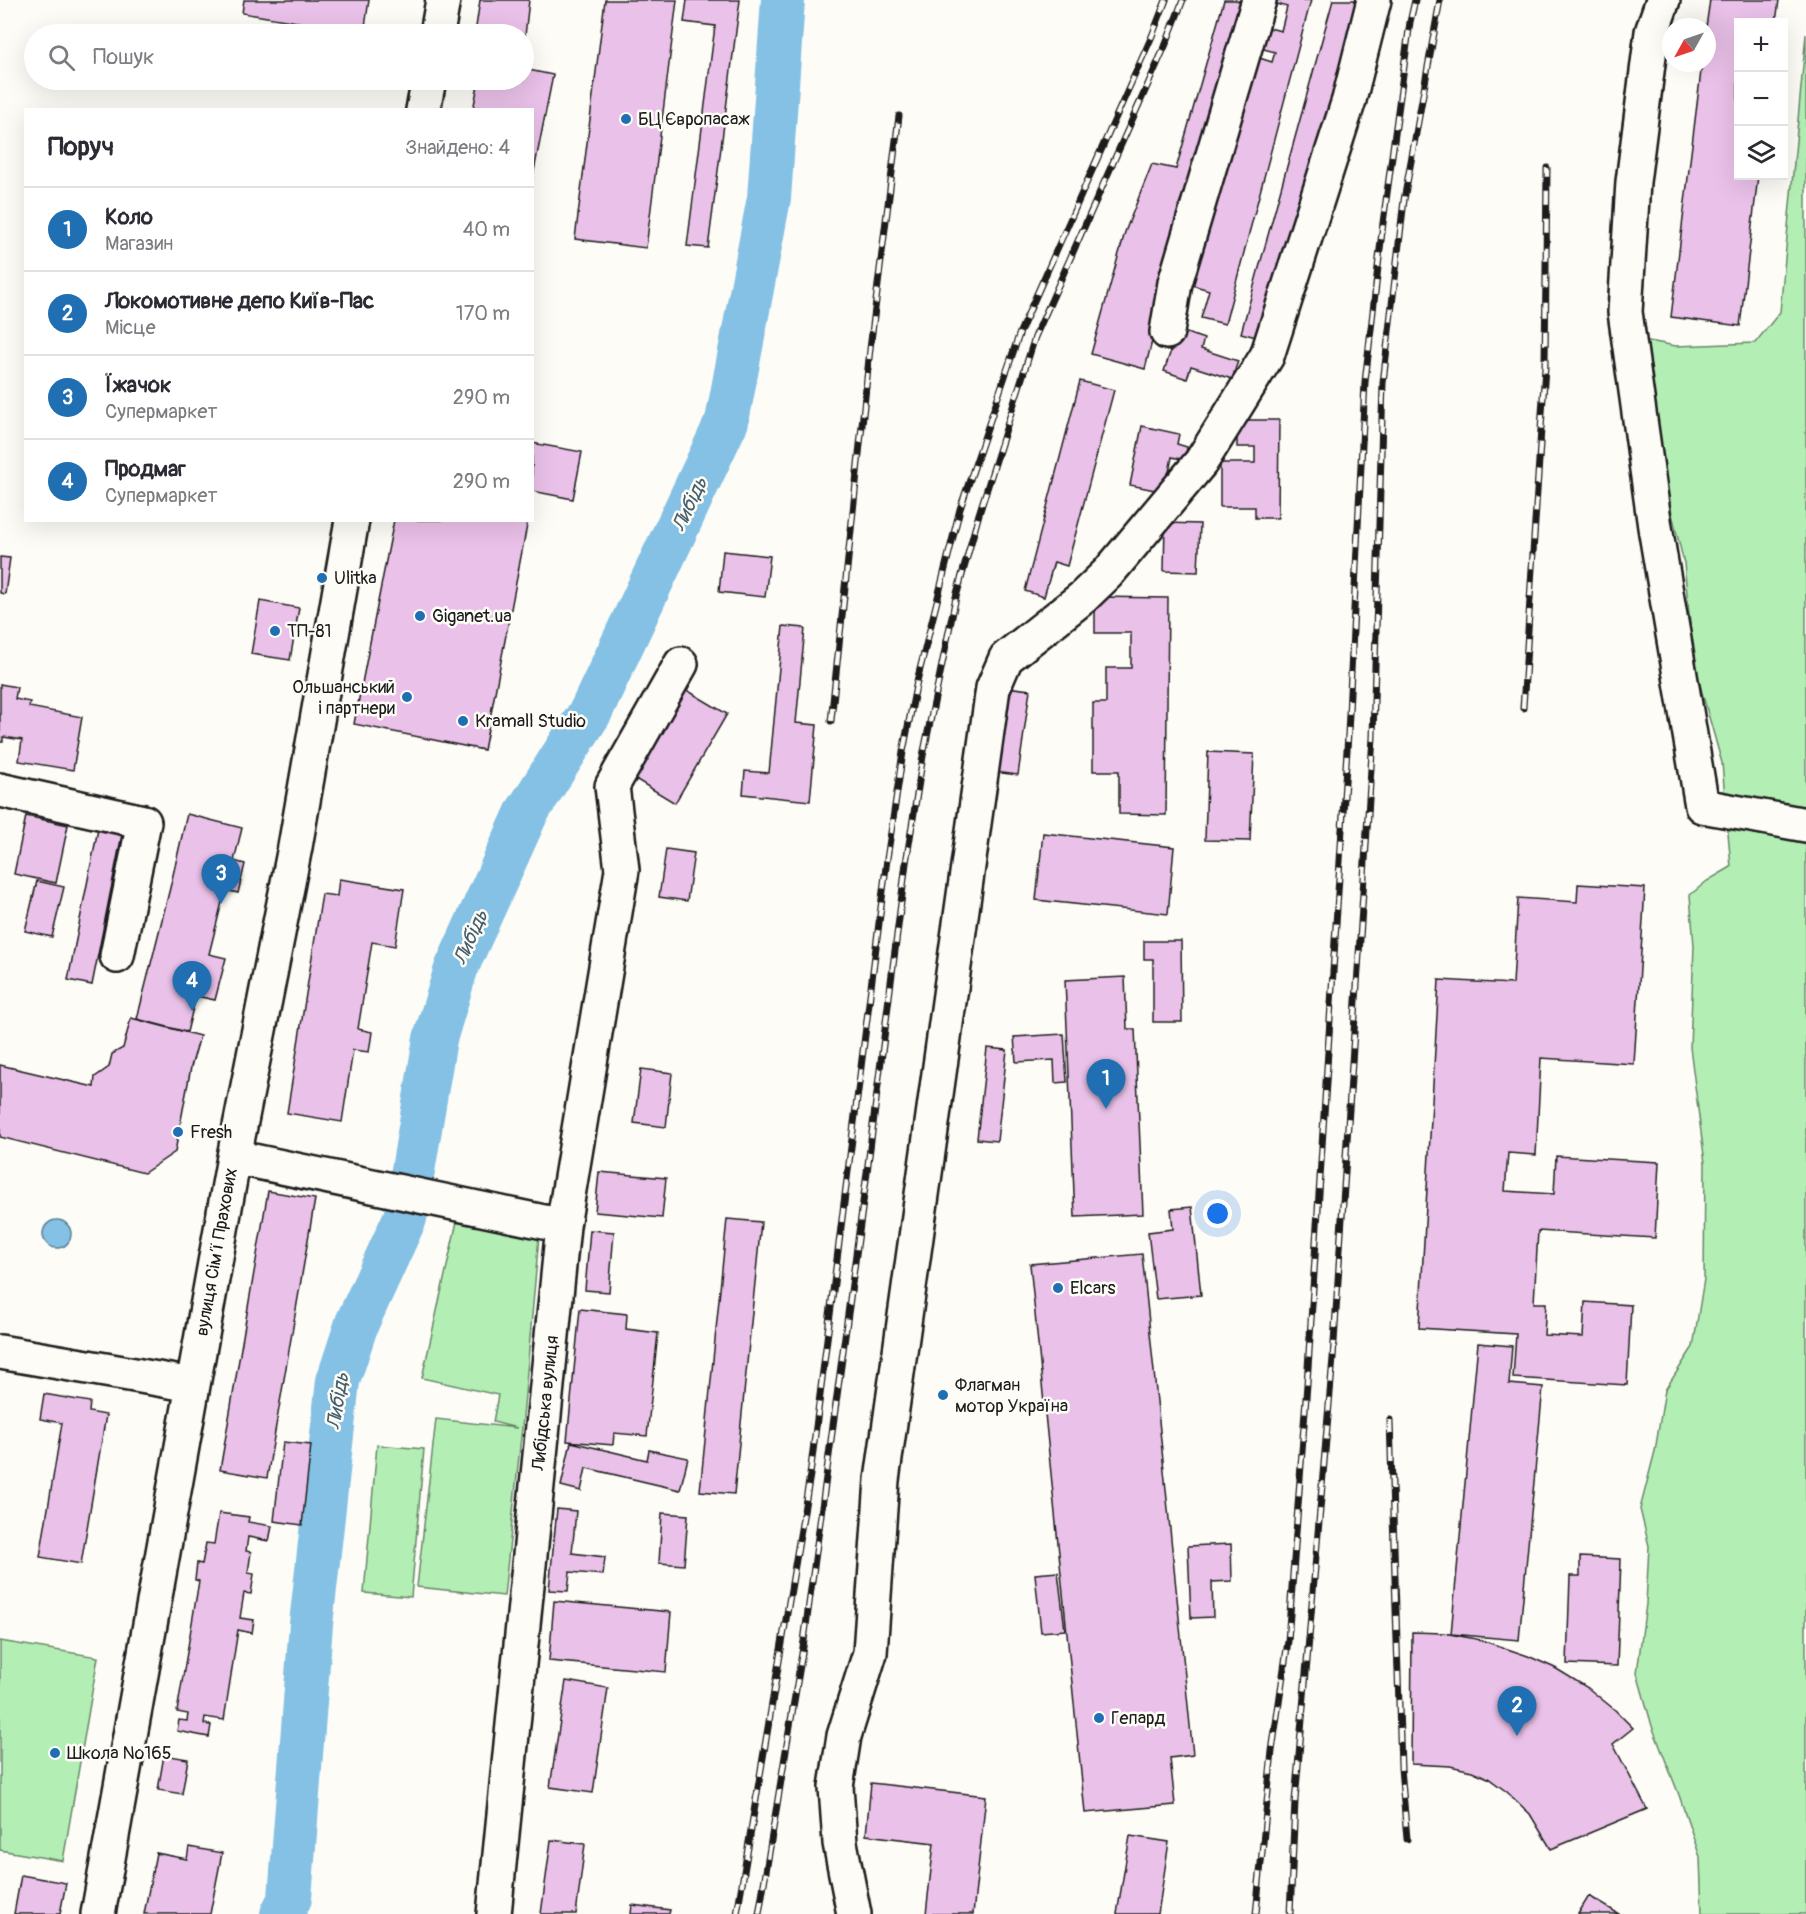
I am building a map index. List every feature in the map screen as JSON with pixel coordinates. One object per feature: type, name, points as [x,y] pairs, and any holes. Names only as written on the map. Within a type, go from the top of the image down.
[{"type":"street","points":[[439,24],[443,0]]},
{"type":"street","points":[[1167,332],[1175,283],[1259,0]]},
{"type":"street","points":[[854,1914],[840,1843],[836,1787],[843,1736],[870,1653],[882,1480],[993,688],[1006,658],[1082,598],[1108,573],[1194,470],[1268,356],[1349,100],[1374,0]]},
{"type":"street","points":[[1663,0],[1652,32],[1633,182],[1625,312],[1654,527],[1702,806],[1806,825]]},
{"type":"street","points":[[423,108],[427,90]]},
{"type":"street","name":"вулиця Сімʼї Прахових","points":[[98,1914],[234,1157],[295,847],[352,522]]},
{"type":"street","name":"Либідська вулиця","points":[[495,1914],[563,1226],[622,870],[612,786],[681,664]]},
{"type":"street","points":[[0,790],[144,822],[117,956]]},
{"type":"street","points":[[234,1157],[563,1226]]},
{"type":"street","points":[[0,1352],[193,1385]]},
{"type":"green space","points":[[1806,34],[1806,1914],[1702,1914],[1700,1857],[1652,1726],[1637,1673],[1646,1604],[1649,1546],[1640,1509],[1655,1451],[1665,1390],[1693,1347],[1704,1279],[1705,1163],[1690,1047],[1694,946],[1690,895],[1707,881],[1731,867],[1722,763],[1694,664],[1684,563],[1655,444],[1643,340],[1676,346],[1755,343],[1780,312]]},
{"type":"green space","points":[[458,1217],[539,1236],[504,1596],[417,1587],[436,1419],[517,1428],[493,1422],[498,1395],[422,1378]]},
{"type":"green space","points":[[377,1445],[424,1449],[411,1597],[364,1593]]},
{"type":"green space","name":"Школа №165","points":[[0,1641],[98,1657],[63,1861],[0,1850]]},
{"type":"water","points":[[57,1220],[67,1224],[71,1234],[67,1244],[57,1248],[47,1244],[43,1234],[47,1224]]},
{"type":"building","points":[[244,0],[369,0],[365,24],[309,24],[242,13]]},
{"type":"building","points":[[480,0],[529,0],[526,24],[476,24]]},
{"type":"building","name":"БЦ Європасаж","points":[[605,0],[677,0],[646,248],[575,239]]},
{"type":"building","points":[[687,0],[740,0],[708,248],[687,246],[715,26],[684,22]]},
{"type":"building","points":[[1224,0],[1236,0],[1248,4],[1189,194],[1145,369],[1091,354],[1125,232],[1152,164],[1176,169]]},
{"type":"building","points":[[1272,0],[1311,0],[1225,324],[1201,318],[1209,290],[1192,285],[1253,56],[1272,62],[1275,52],[1256,47],[1262,26],[1281,31],[1287,7],[1271,2]]},
{"type":"building","points":[[1333,0],[1361,0],[1267,340],[1241,333]]},
{"type":"building","points":[[1710,0],[1779,0],[1777,18],[1734,18],[1734,180],[1758,180],[1740,326],[1671,317],[1701,72],[1716,72],[1716,18],[1707,18]]},
{"type":"building","points":[[534,71],[553,75],[534,171],[534,108],[473,108],[477,90],[534,90]]},
{"type":"building","points":[[1178,330],[1204,339],[1201,349],[1238,361],[1232,379],[1191,366],[1187,379],[1164,371]]},
{"type":"building","points":[[1080,381],[1114,390],[1067,566],[1054,562],[1044,597],[1025,591]]},
{"type":"building","points":[[1237,420],[1279,420],[1278,518],[1255,518],[1255,507],[1220,507],[1220,463],[1255,463],[1255,447],[1237,447]]},
{"type":"building","points":[[1142,426],[1179,434],[1177,444],[1187,447],[1185,460],[1172,457],[1165,492],[1130,485]]},
{"type":"building","points":[[534,443],[582,452],[573,499],[534,491]]},
{"type":"building","points":[[394,522],[528,522],[484,750],[354,724]]},
{"type":"building","points":[[1165,523],[1200,524],[1198,572],[1164,571]]},
{"type":"building","points":[[723,551],[770,556],[765,597],[719,592]]},
{"type":"building","points":[[0,557],[10,558],[5,594],[0,593]]},
{"type":"building","points":[[1095,597],[1168,598],[1166,815],[1119,814],[1119,771],[1093,771],[1093,703],[1106,703],[1106,668],[1131,668],[1131,633],[1095,633]]},
{"type":"building","name":"ТП-81","points":[[260,601],[299,608],[290,660],[251,654]]},
{"type":"building","points":[[783,626],[805,628],[796,723],[817,725],[810,801],[743,794],[745,771],[769,773]]},
{"type":"building","points":[[0,684],[17,687],[15,699],[30,702],[29,707],[82,717],[73,770],[19,761],[22,740],[3,737],[3,742],[0,742]]},
{"type":"building","points":[[680,686],[727,714],[675,803],[627,774]]},
{"type":"building","points":[[1006,687],[1030,690],[1018,775],[994,772]]},
{"type":"building","points":[[1208,752],[1254,754],[1250,841],[1205,840]]},
{"type":"building","points":[[187,814],[242,828],[234,861],[245,864],[238,893],[225,890],[209,954],[226,958],[215,1000],[196,996],[187,1032],[137,1019]]},
{"type":"building","points":[[26,816],[68,825],[56,883],[14,874]]},
{"type":"building","points":[[99,824],[123,829],[92,985],[68,980]]},
{"type":"building","points":[[1043,833],[1174,847],[1168,914],[1036,900]]},
{"type":"building","points":[[666,849],[694,853],[687,901],[659,897]]},
{"type":"building","points":[[339,879],[404,889],[395,946],[372,942],[358,1029],[372,1032],[369,1052],[353,1050],[342,1122],[287,1113],[322,894],[337,896]]},
{"type":"building","points":[[37,881],[64,887],[52,937],[25,931]]},
{"type":"building","points":[[1578,884],[1645,888],[1634,1064],[1541,1058],[1536,1155],[1508,1153],[1505,1191],[1554,1194],[1556,1156],[1659,1162],[1655,1238],[1538,1231],[1534,1303],[1546,1303],[1544,1335],[1583,1337],[1585,1302],[1631,1305],[1627,1385],[1513,1378],[1516,1334],[1419,1328],[1439,980],[1513,984],[1518,898],[1577,902]]},
{"type":"building","points":[[1144,941],[1181,941],[1182,1022],[1153,1022],[1153,959],[1144,959]]},
{"type":"building","points":[[1125,977],[1127,1029],[1135,1029],[1143,1214],[1075,1217],[1065,980]]},
{"type":"building","points":[[131,1018],[200,1036],[191,1067],[175,1152],[144,1173],[0,1137],[0,1065],[94,1087],[95,1077],[109,1067],[112,1054],[123,1048]]},
{"type":"building","points":[[1064,1034],[1067,1082],[1055,1083],[1054,1060],[1016,1062],[1014,1037]]},
{"type":"building","points":[[987,1048],[1007,1050],[997,1141],[977,1139]]},
{"type":"building","points":[[641,1069],[672,1073],[666,1127],[634,1123]]},
{"type":"building","points":[[599,1172],[666,1178],[662,1218],[595,1212]]},
{"type":"building","points":[[268,1191],[315,1199],[267,1478],[220,1470]]},
{"type":"building","points":[[1192,1207],[1201,1295],[1156,1299],[1148,1232],[1173,1229],[1171,1209]]},
{"type":"building","points":[[727,1219],[761,1222],[734,1494],[700,1491]]},
{"type":"building","points":[[590,1230],[614,1232],[609,1292],[585,1290]]},
{"type":"building","points":[[1142,1254],[1193,1755],[1170,1758],[1175,1805],[1085,1813],[1030,1264]]},
{"type":"building","points":[[580,1309],[627,1314],[626,1329],[658,1333],[647,1436],[614,1433],[613,1445],[567,1441]]},
{"type":"building","points":[[1478,1343],[1512,1346],[1509,1384],[1543,1387],[1519,1640],[1451,1634]]},
{"type":"building","points":[[44,1394],[90,1402],[89,1412],[106,1415],[81,1564],[40,1557],[62,1423],[40,1419]]},
{"type":"building","points":[[283,1442],[311,1445],[302,1525],[274,1521]]},
{"type":"building","points":[[571,1442],[647,1460],[649,1450],[688,1458],[680,1490],[586,1468],[581,1491],[561,1486]]},
{"type":"building","points":[[557,1509],[576,1511],[572,1553],[605,1557],[603,1575],[570,1572],[568,1591],[549,1590]]},
{"type":"building","points":[[219,1513],[249,1517],[248,1522],[272,1526],[269,1541],[248,1537],[246,1551],[251,1552],[248,1573],[254,1574],[251,1594],[244,1593],[240,1618],[254,1620],[252,1633],[238,1630],[224,1720],[205,1717],[204,1724],[211,1725],[209,1737],[177,1731],[179,1720],[187,1721],[188,1714],[177,1712],[199,1581],[195,1580],[197,1563],[202,1564],[206,1543],[214,1544]]},
{"type":"building","points":[[662,1513],[688,1515],[684,1565],[659,1563]]},
{"type":"building","points":[[1231,1544],[1232,1581],[1212,1582],[1213,1617],[1191,1618],[1188,1546]]},
{"type":"building","points":[[1580,1557],[1621,1559],[1617,1666],[1567,1664],[1570,1576],[1580,1576]]},
{"type":"building","points":[[1058,1572],[1065,1630],[1041,1632],[1035,1574]]},
{"type":"building","points":[[554,1601],[671,1612],[666,1672],[549,1661]]},
{"type":"building","points":[[1412,1632],[1444,1633],[1481,1640],[1555,1668],[1588,1688],[1633,1728],[1613,1744],[1647,1809],[1551,1849],[1530,1814],[1488,1778],[1472,1771],[1450,1766],[1411,1764]]},
{"type":"building","points":[[566,1681],[608,1688],[593,1793],[550,1787]]},
{"type":"building","points":[[164,1755],[188,1759],[182,1794],[158,1790]]},
{"type":"building","points":[[871,1783],[986,1796],[973,1914],[926,1914],[934,1843],[866,1835]]},
{"type":"building","points":[[1130,1836],[1169,1842],[1158,1914],[1117,1914]]},
{"type":"building","points":[[551,1840],[585,1844],[576,1914],[541,1914]]},
{"type":"building","points":[[189,1847],[222,1853],[210,1914],[144,1914],[156,1853],[187,1859]]},
{"type":"building","points":[[21,1875],[66,1883],[60,1914],[14,1914]]},
{"type":"building","points":[[1589,1896],[1619,1914],[1578,1914]]},
{"type":"building","points":[[632,1905],[670,1910],[669,1914],[631,1914]]},
{"type":"waterway","name":"Либідь","points":[[282,1914],[290,1898],[311,1624],[338,1381],[357,1323],[405,1218],[435,1039],[456,969],[527,812],[591,711],[727,421],[769,198],[783,0]]},
{"type":"railway","points":[[737,1914],[810,1475],[887,859],[903,752],[917,681],[960,509],[1020,332],[1166,0]]},
{"type":"railway","points":[[759,1914],[804,1641],[906,863],[923,756],[956,597],[979,514],[1035,337],[1166,44],[1183,0]]},
{"type":"railway","points":[[1256,1914],[1272,1751],[1288,1641],[1307,1384],[1348,734],[1365,382],[1383,223],[1410,22],[1415,0]]},
{"type":"railway","points":[[1290,1914],[1295,1801],[1333,1358],[1373,737],[1383,383],[1404,200],[1440,0]]},
{"type":"railway","points":[[831,721],[870,349],[899,116]]},
{"type":"railway","points":[[1523,708],[1545,367],[1547,168]]},
{"type":"railway","points":[[1390,1420],[1401,1768],[1407,1839]]},
{"type":"place","name":"БЦ Європасаж","points":[[626,119]]},
{"type":"place","name":"Ulitka","points":[[322,578]]},
{"type":"place","name":"Giganet.ua","points":[[420,616]]},
{"type":"place","name":"ТП-81","points":[[275,631]]},
{"type":"place","name":"Ольшанський і партнери","points":[[407,697]]},
{"type":"place","name":"Kramall Studio","points":[[463,721]]},
{"type":"place","name":"Їжачок","points":[[221,904]]},
{"type":"place","name":"Продмаг","points":[[192,1011]]},
{"type":"place","name":"Коло","points":[[1106,1109]]},
{"type":"place","name":"Fresh","points":[[178,1132]]},
{"type":"place","name":"Elcars","points":[[1058,1288]]},
{"type":"place","name":"Флагман мотор Україна","points":[[943,1395]]},
{"type":"place","name":"Гепард","points":[[1099,1718]]},
{"type":"place","name":"Локомотивне депо Київ-Пас","points":[[1517,1736]]},
{"type":"place","name":"Школа №165","points":[[55,1753]]}]
